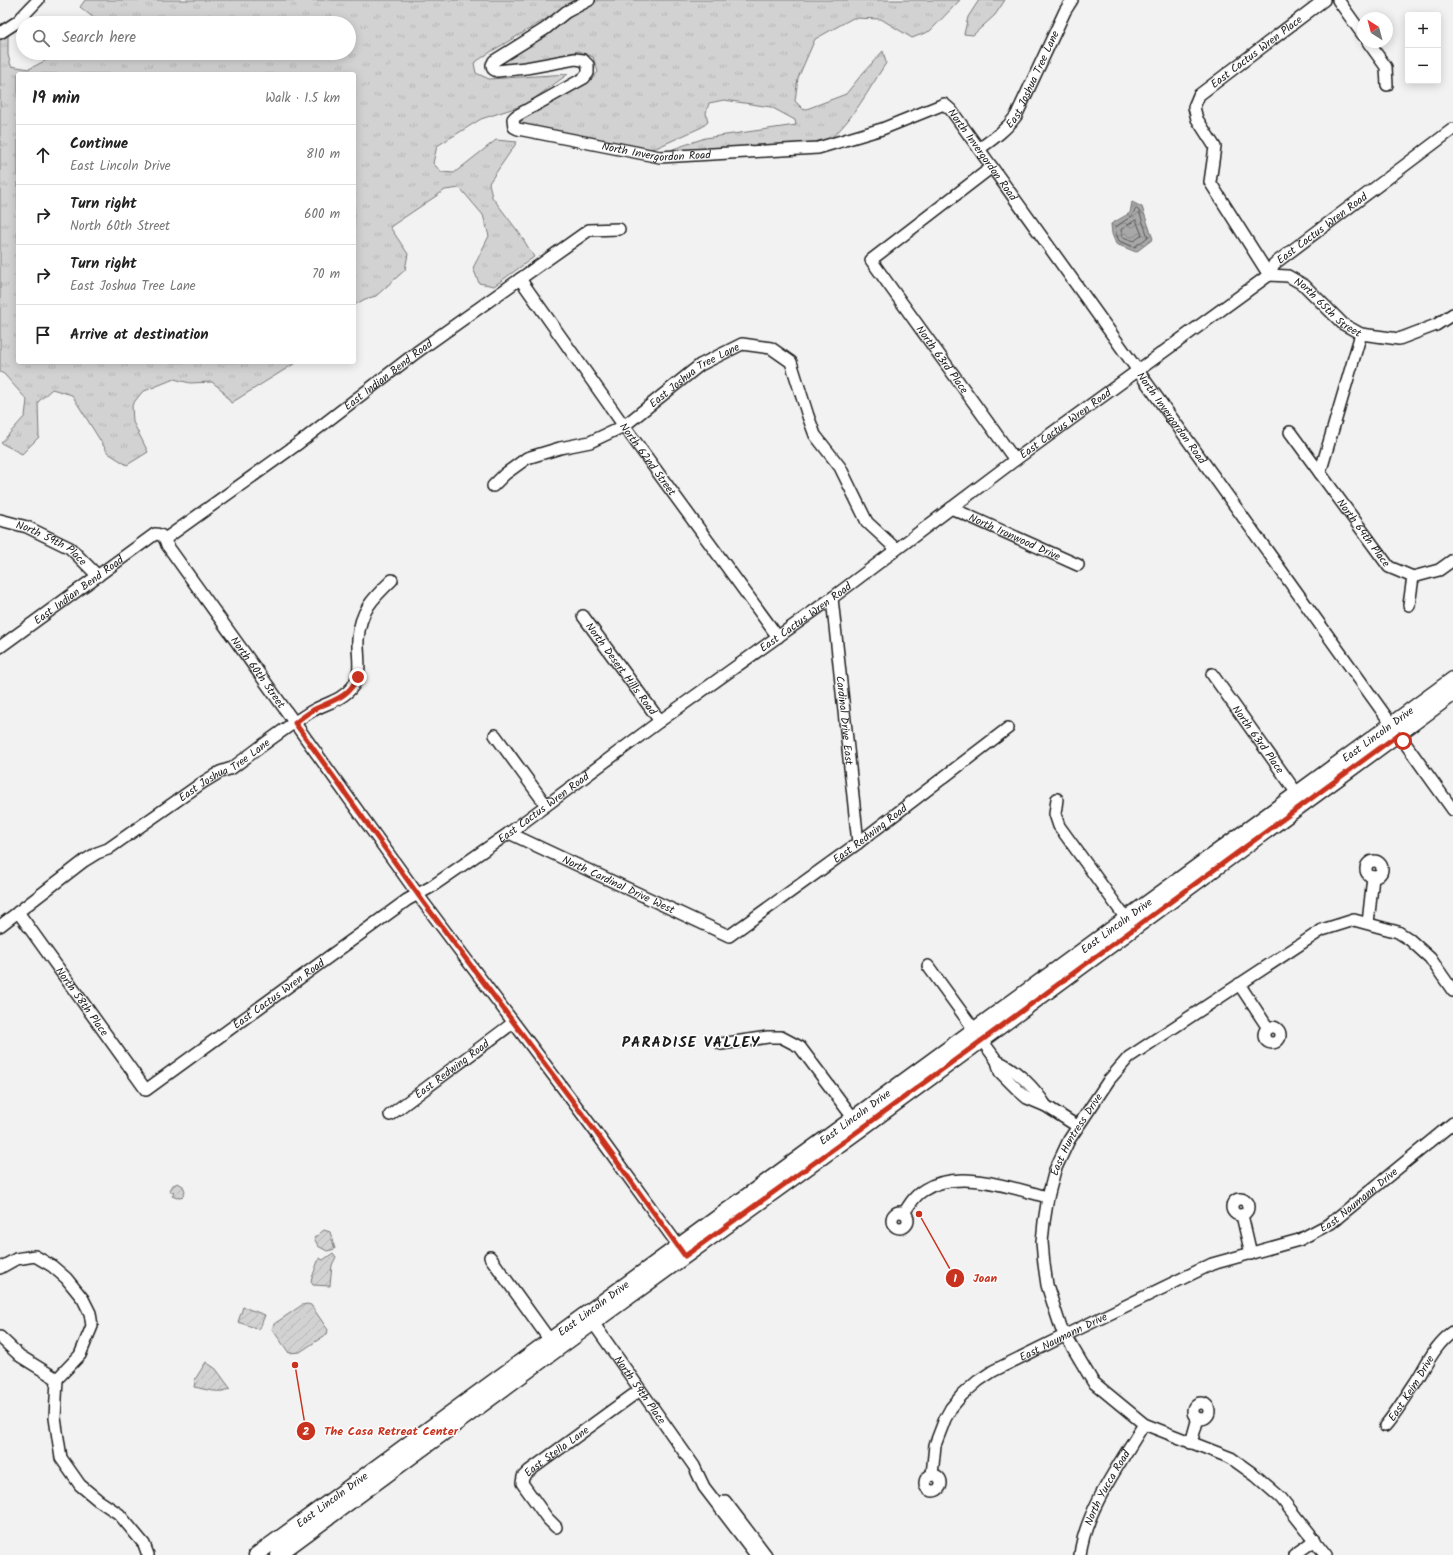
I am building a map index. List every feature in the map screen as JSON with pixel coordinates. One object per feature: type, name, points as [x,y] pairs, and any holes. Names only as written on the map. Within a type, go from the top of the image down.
[{"type":"main road","name":"East Lincoln Drive","points":[[1396,729],[1453,679]]},
{"type":"main road","name":"East Lincoln Drive","points":[[256,1555],[553,1345],[1396,729],[1453,694]]},
{"type":"main road","name":"East Lincoln Drive","points":[[278,1555],[553,1345]]},
{"type":"street","points":[[23,16],[38,0]]},
{"type":"street","name":"North Invergordon Road","points":[[589,0],[566,12],[545,29],[494,60],[492,65],[493,69],[497,71],[526,68],[575,59],[583,60],[588,64],[588,72],[584,78],[516,116],[513,119],[514,127],[660,158],[818,148],[882,129],[944,104],[992,167],[1453,810]]},
{"type":"street","name":"East Joshua Tree Lane","points":[[979,149],[1004,130],[1016,116],[1072,0]]},
{"type":"street","name":"East Cactus Wren Place","points":[[1270,275],[1210,182],[1215,147],[1197,119],[1194,107],[1199,95],[1324,0]]},
{"type":"street","points":[[1338,0],[1357,27]]},
{"type":"street","points":[[0,33],[16,23]]},
{"type":"street","points":[[1372,48],[1386,67],[1387,84]]},
{"type":"street","name":"East Cactus Wren Road","points":[[146,1090],[407,900],[431,887],[509,833],[660,720],[832,598],[1137,370],[1270,275],[1274,264],[1453,129]]},
{"type":"street","name":"North 63rd Place","points":[[992,167],[871,260],[1015,460]]},
{"type":"street","name":"East Indian Bend Road","points":[[0,647],[154,534],[161,536],[299,443],[417,352],[589,230],[618,229]]},
{"type":"street","name":"North 65th Street","points":[[1270,275],[1288,276],[1304,284],[1343,324],[1361,334],[1398,339],[1436,325],[1453,314]]},
{"type":"street","name":"North 62nd Street","points":[[520,279],[624,426],[778,637]]},
{"type":"street","points":[[1320,473],[1361,334]]},
{"type":"street","name":"East Joshua Tree Lane","points":[[493,486],[505,474],[527,458],[560,448],[590,442],[624,426],[700,365],[742,344],[771,348],[791,362],[815,435],[840,467],[867,522],[896,549]]},
{"type":"street","name":"North 64th Place","points":[[1290,432],[1389,568],[1413,577]]},
{"type":"street","name":"North Ironwood Drive","points":[[951,508],[1078,565]]},
{"type":"street","name":"North 59th Place","points":[[0,520],[27,527],[70,548],[98,576]]},
{"type":"street","name":"North 60th Street","points":[[161,536],[418,894],[592,1127],[682,1251]]},
{"type":"street","points":[[1409,605],[1413,577],[1439,570],[1453,560]]},
{"type":"street","name":"East Joshua Tree Lane","points":[[0,926],[84,861],[97,853],[108,849],[202,783],[220,772],[232,768],[313,710],[347,693],[354,686],[358,677],[358,639],[360,623],[367,607],[375,596],[392,580]]},
{"type":"street","name":"Cardinal Drive East","points":[[832,598],[858,844]]},
{"type":"street","name":"North Desert Hills Road","points":[[583,616],[660,720]]},
{"type":"street","name":"North 63rd Place","points":[[1212,674],[1301,799]]},
{"type":"street","name":"East Redwing Road","points":[[728,936],[858,844],[1008,728]]},
{"type":"street","points":[[495,735],[546,805]]},
{"type":"street","points":[[1057,799],[1055,814],[1059,826],[1130,924]]},
{"type":"street","name":"North Cardinal Drive West","points":[[509,833],[728,936]]},
{"type":"street","points":[[1368,923],[1373,876]]},
{"type":"street","name":"North 58th Place","points":[[18,912],[146,1090]]},
{"type":"street","name":"East Huntress Drive","points":[[1326,1555],[1281,1498],[1256,1476],[1231,1458],[1144,1424],[1093,1382],[1065,1336],[1047,1285],[1044,1264],[1043,1235],[1048,1197],[1055,1170],[1077,1126],[1109,1080],[1129,1058],[1322,930],[1354,920],[1398,932],[1409,939],[1430,958],[1453,991]]},
{"type":"street","points":[[928,966],[997,1060],[1000,1072],[1012,1086],[1027,1098],[1046,1106],[1077,1126]]},
{"type":"street","points":[[1239,984],[1268,1028]]},
{"type":"street","name":"East Redwing Road","points":[[390,1115],[513,1023]]},
{"type":"street","points":[[721,1044],[768,1037],[781,1037],[790,1041],[800,1047],[807,1054],[857,1124]]},
{"type":"street","name":"East Naumann Drive","points":[[932,1475],[935,1445],[939,1432],[951,1408],[962,1395],[978,1381],[993,1371],[1212,1264],[1299,1240],[1331,1223],[1453,1124]]},
{"type":"street","points":[[904,1213],[911,1202],[923,1190],[944,1181],[954,1179],[975,1181],[1048,1197]]},
{"type":"street","points":[[1242,1215],[1251,1254]]},
{"type":"street","points":[[0,1268],[16,1259],[35,1256],[52,1266],[66,1278],[83,1299],[90,1312],[92,1326],[80,1355],[57,1379],[55,1418],[62,1458],[80,1485],[98,1500],[119,1514],[144,1544],[148,1555]]},
{"type":"street","points":[[490,1257],[553,1345]]},
{"type":"street","name":"North 59th Place","points":[[590,1318],[694,1466],[704,1487],[756,1555]]},
{"type":"street","name":"East Keim Drive","points":[[1385,1426],[1395,1414],[1429,1358],[1452,1334]]},
{"type":"street","points":[[0,1337],[20,1356],[57,1379]]},
{"type":"street","name":"East Stella Lane","points":[[556,1526],[547,1518],[522,1482],[523,1477],[529,1471],[640,1390]]},
{"type":"street","points":[[1191,1443],[1198,1418]]},
{"type":"street","name":"North Yucca Road","points":[[1080,1555],[1082,1540],[1094,1510],[1144,1424]]},
{"type":"street","name":"North 59th Place","points":[[694,1466],[711,1482],[766,1555]]},
{"type":"street","points":[[1294,1555],[1315,1540]]},
{"type":"green space","points":[[85,0],[578,0],[474,63],[476,73],[489,79],[568,74],[527,104],[481,119],[437,146],[433,163],[441,172],[454,173],[496,140],[517,142],[489,183],[492,197],[520,234],[534,257],[494,286],[479,283],[473,268],[489,236],[483,215],[460,188],[445,190],[390,227],[408,254],[405,270],[376,296],[365,299],[356,304],[356,72],[16,72],[16,364],[294,364],[231,403],[222,390],[212,382],[190,383],[174,379],[142,392],[132,405],[133,422],[148,452],[127,465],[108,453],[72,395],[52,389],[38,402],[39,437],[22,454],[1,443],[25,416],[27,400],[4,374],[0,372],[0,39],[8,34],[8,55],[11,66],[29,69],[46,60],[356,60],[356,16],[91,16],[80,7]]},
{"type":"green space","points":[[599,0],[960,0],[930,31],[912,38],[881,19],[853,18],[815,39],[798,78],[795,101],[804,110],[846,94],[883,51],[886,63],[853,114],[838,132],[828,141],[818,144],[666,154],[673,149],[705,138],[796,125],[795,120],[771,107],[724,100],[709,103],[706,113],[708,122],[702,127],[656,148],[646,149],[523,126],[520,123],[525,117],[588,83],[598,72],[593,57],[578,51],[515,66],[501,67],[500,62]]},
{"type":"green space","points":[[979,0],[1005,0],[995,15],[973,35],[964,34],[968,17]]},
{"type":"green space","points":[[178,1183],[183,1186],[185,1191],[183,1196],[177,1198],[172,1196],[174,1193],[173,1191],[171,1193],[170,1190],[173,1185]]},
{"type":"green space","points":[[324,1230],[330,1232],[335,1249],[327,1251],[318,1246],[314,1238]]},
{"type":"green space","points":[[333,1253],[336,1257],[332,1265],[330,1286],[313,1285],[311,1281],[319,1258],[323,1260]]},
{"type":"green space","points":[[302,1305],[311,1305],[328,1330],[327,1334],[300,1352],[289,1353],[272,1329],[274,1324]]},
{"type":"green space","points":[[243,1307],[265,1315],[260,1328],[258,1329],[238,1322]]},
{"type":"green space","points":[[206,1362],[216,1369],[230,1388],[218,1391],[194,1387],[194,1381]]},
{"type":"water","points":[[1132,202],[1142,207],[1153,239],[1136,252],[1116,244],[1112,234],[1111,224],[1130,213]]},
{"type":"place","name":"Joan","points":[[919,1214]]},
{"type":"place","name":"The Casa Retreat Center","points":[[295,1365]]},
{"type":"district","name":"PARADISE VALLEY","points":[[691,1042]]},
{"type":"route","points":[[358,677],[354,686],[347,693],[338,699],[313,710],[295,723],[424,903],[592,1127],[685,1256],[1134,930],[1399,734],[1403,741]]}]
